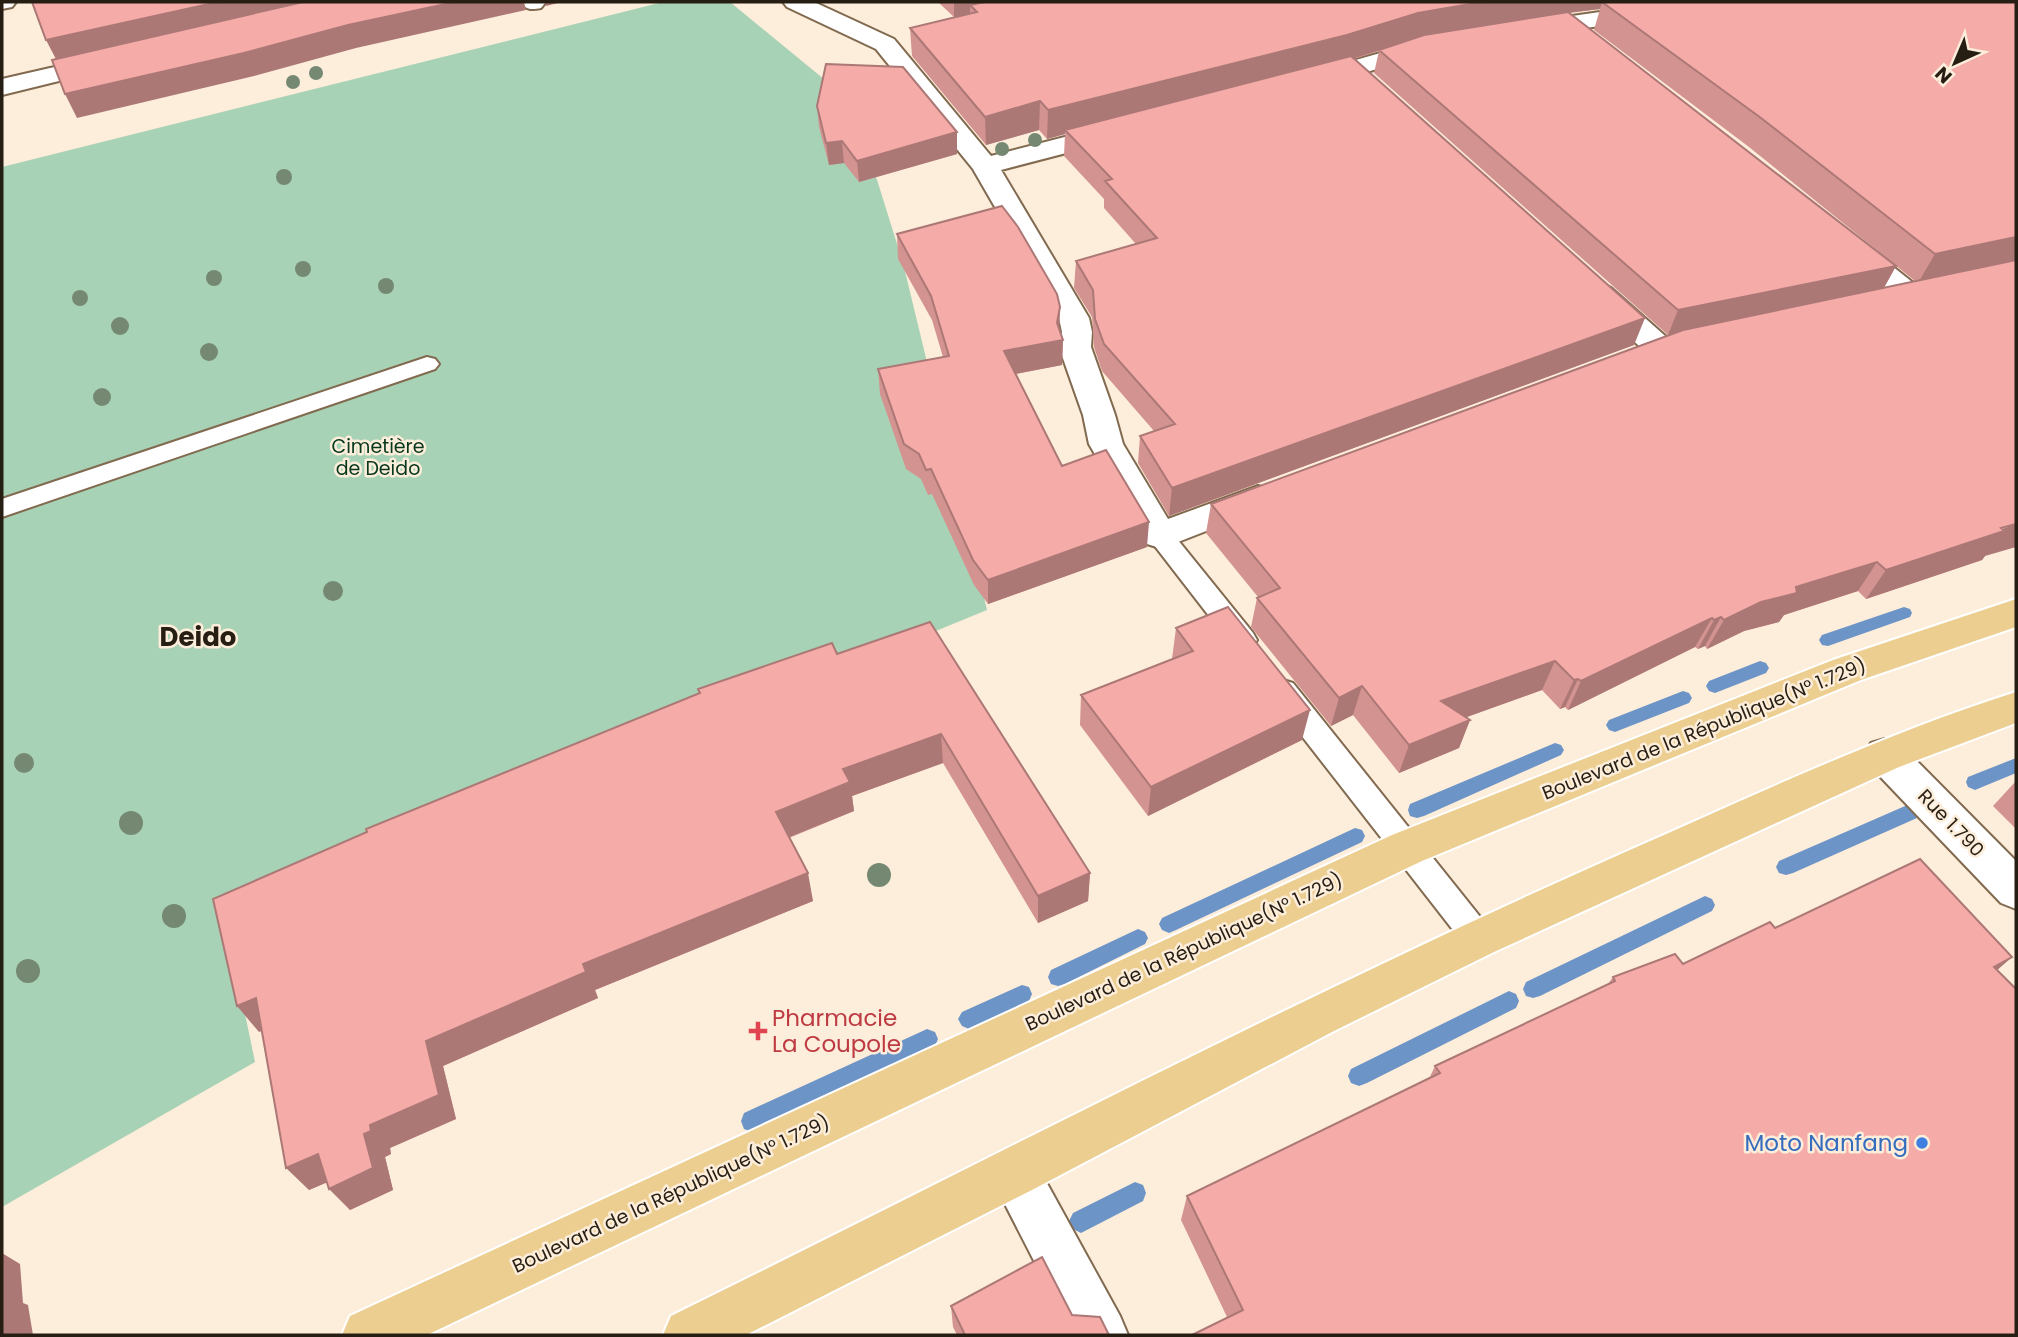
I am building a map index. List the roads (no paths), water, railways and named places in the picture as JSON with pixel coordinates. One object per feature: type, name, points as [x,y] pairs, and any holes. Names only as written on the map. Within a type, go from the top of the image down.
[{"type":"main road","name":"Boulevard de la République(N° 1.729)","points":[[369,1335],[1407,848],[1847,670],[2016,613]]},
{"type":"main road","points":[[690,1335],[1316,1017],[1478,938],[1885,755],[2016,707]]},
{"type":"street","points":[[795,2],[898,41],[985,166],[1074,318],[1077,332],[1075,347],[1099,415],[1106,444],[1160,535],[1289,487]]},
{"type":"street","points":[[1502,33],[1718,2]]},
{"type":"street","points":[[1565,23],[1596,47]]},
{"type":"street","points":[[1286,87],[1362,79],[1412,50],[1451,41]]},
{"type":"street","points":[[2,87],[136,55]]},
{"type":"street","points":[[985,166],[1142,125]]},
{"type":"street","points":[[1824,225],[1923,293],[1871,304]]},
{"type":"street","points":[[1579,275],[1661,350]]},
{"type":"street","name":"Rue 1.790","points":[[1885,755],[2016,890]]},
{"type":"street","points":[[1014,1172],[1101,1335]]},
{"type":"lane","points":[[2,508],[427,364]]},
{"type":"lane","points":[[1160,535],[1478,938]]},
{"type":"waterway","points":[[1828,640],[1904,613]]},
{"type":"waterway","points":[[1715,686],[1760,668]]},
{"type":"waterway","points":[[1615,725],[1683,698]]},
{"type":"waterway","points":[[1417,810],[1555,750]]},
{"type":"waterway","points":[[1975,782],[2016,765]]},
{"type":"waterway","points":[[1786,867],[1928,804]]},
{"type":"waterway","points":[[1169,924],[1355,836]]},
{"type":"waterway","points":[[1533,989],[1705,905]]},
{"type":"waterway","points":[[1058,977],[1138,938]]},
{"type":"waterway","points":[[969,1019],[1022,994]]},
{"type":"waterway","points":[[1359,1076],[1509,1001]]},
{"type":"waterway","points":[[752,1121],[927,1039]]},
{"type":"waterway","points":[[1081,1221],[1135,1193]]},
{"type":"place","name":"Pharmacie La Coupole","points":[[758,1031]]},
{"type":"place","name":"Moto Nanfang","points":[[1922,1143]]},
{"type":"district","name":"Deido","points":[[198,637]]},
{"type":"park label","name":"Cimetière de Deido","points":[[378,457]]}]
